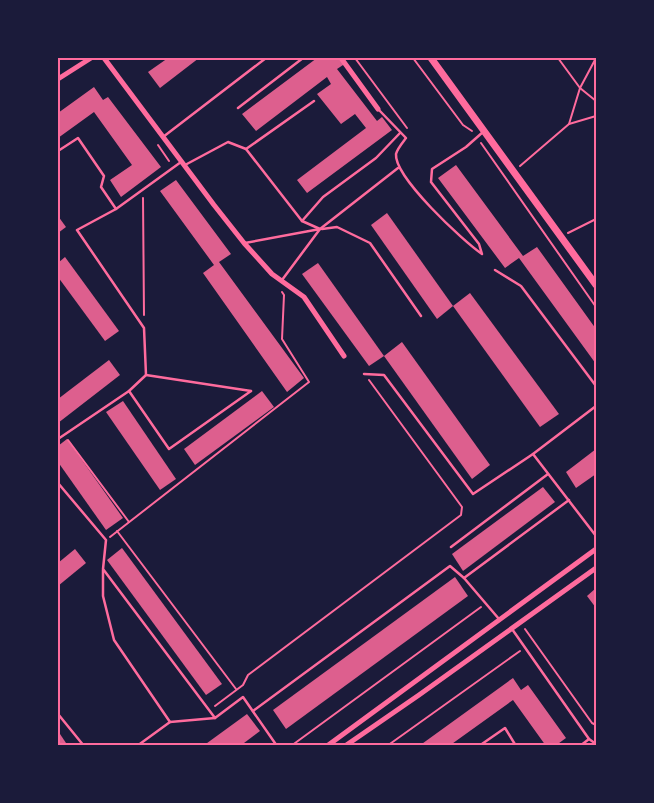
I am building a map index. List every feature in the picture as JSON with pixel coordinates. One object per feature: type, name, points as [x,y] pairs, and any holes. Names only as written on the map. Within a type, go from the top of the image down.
[{"type":"street","points":[[58,79],[91,58]]},
{"type":"street","points":[[104,58],[244,243],[272,274],[304,297],[344,356]]},
{"type":"street","points":[[341,58],[378,109]]},
{"type":"street","points":[[431,58],[596,285]]},
{"type":"street","points":[[327,746],[596,549]]},
{"type":"street","points":[[345,746],[596,568]]},
{"type":"lane","points":[[164,137],[266,58]]},
{"type":"lane","points":[[238,108],[303,58]]},
{"type":"lane","points":[[246,149],[314,102]]},
{"type":"lane","points":[[378,109],[406,138],[396,154],[398,168],[433,212],[470,246],[482,254],[480,244],[431,182],[432,169],[466,147],[476,136],[485,130]]},
{"type":"lane","points":[[302,221],[323,197],[376,158],[400,132]]},
{"type":"lane","points":[[58,151],[78,138],[104,176],[102,188],[116,210]]},
{"type":"lane","points":[[58,439],[129,391],[146,375],[144,328],[77,230],[116,210],[184,163],[228,142],[246,149],[302,221],[320,229]]},
{"type":"lane","points":[[282,281],[320,229],[398,168]]},
{"type":"lane","points":[[244,243],[337,227],[370,242],[421,316]]},
{"type":"lane","points":[[495,270],[520,286],[596,386]]},
{"type":"lane","points":[[364,374],[384,375],[473,494],[533,454],[596,406]]},
{"type":"lane","points":[[129,391],[169,449],[251,390],[146,375]]},
{"type":"lane","points":[[533,454],[596,536]]},
{"type":"lane","points":[[451,547],[548,474]]},
{"type":"lane","points":[[58,483],[106,540],[103,596],[114,640],[170,722]]},
{"type":"lane","points":[[464,578],[569,500]]},
{"type":"lane","points":[[253,711],[450,566],[464,578],[500,620]]},
{"type":"lane","points":[[103,569],[215,718]]},
{"type":"lane","points":[[512,629],[589,739],[596,744]]},
{"type":"lane","points":[[137,746],[170,722],[215,718],[243,697],[278,746]]},
{"type":"lane","points":[[58,714],[84,746]]},
{"type":"lane","points":[[479,746],[505,728],[516,746]]},
{"type":"lane","points":[[580,746],[589,739]]},
{"type":"path","points":[[355,58],[408,130]]},
{"type":"path","points":[[413,58],[463,125],[476,136],[596,308]]},
{"type":"path","points":[[558,58],[580,88],[596,101]]},
{"type":"path","points":[[569,124],[580,88],[596,58]]},
{"type":"path","points":[[514,170],[569,124],[596,116]]},
{"type":"path","points":[[143,190],[144,328]]},
{"type":"path","points":[[561,236],[596,219]]},
{"type":"path","points":[[106,540],[309,382],[282,339],[284,295],[280,288]]},
{"type":"path","points":[[209,711],[242,685],[248,675],[461,515],[462,506],[364,374]]},
{"type":"path","points":[[64,434],[129,522]]},
{"type":"path","points":[[117,531],[236,690]]},
{"type":"path","points":[[291,746],[486,604]]},
{"type":"path","points":[[521,623],[592,723],[596,725]]},
{"type":"path","points":[[387,746],[534,641]]},
{"type":"building","points":[[168,58],[199,58],[160,88],[148,72]]},
{"type":"building","points":[[317,58],[342,58],[346,63],[337,69],[377,121],[382,117],[392,130],[307,193],[297,180],[366,128],[355,114],[341,124],[317,94],[331,84],[327,77],[256,131],[242,114]]},
{"type":"building","points":[[94,87],[103,100],[108,97],[161,167],[121,197],[110,180],[132,165],[94,112],[58,138],[58,113]]},
{"type":"building","points":[[456,165],[523,256],[537,247],[596,329],[596,364],[519,258],[505,268],[438,178]]},
{"type":"building","points":[[176,180],[231,254],[219,262],[304,378],[287,392],[203,273],[214,265],[160,191]]},
{"type":"building","points":[[387,213],[453,306],[437,319],[371,225]]},
{"type":"building","points":[[58,216],[66,227],[58,233]]},
{"type":"building","points":[[65,257],[119,331],[105,341],[58,277],[58,263]]},
{"type":"building","points":[[318,263],[384,356],[369,366],[302,274]]},
{"type":"building","points":[[470,293],[559,414],[540,427],[453,306]]},
{"type":"building","points":[[402,342],[490,465],[472,479],[384,356]]},
{"type":"building","points":[[109,360],[120,375],[58,423],[58,399]]},
{"type":"building","points":[[262,391],[274,407],[195,465],[184,449]]},
{"type":"building","points":[[123,401],[176,479],[160,490],[106,412]]},
{"type":"building","points":[[67,439],[123,518],[106,530],[58,462],[58,446]]},
{"type":"building","points":[[596,449],[596,474],[576,488],[566,472]]},
{"type":"building","points":[[543,487],[555,502],[463,571],[452,554]]},
{"type":"building","points":[[122,548],[222,684],[206,695],[107,560]]},
{"type":"building","points":[[75,549],[86,563],[58,586],[58,563]]},
{"type":"building","points":[[455,577],[468,596],[286,729],[273,710]]},
{"type":"building","points":[[596,588],[596,608],[587,596]]},
{"type":"building","points":[[513,678],[521,690],[528,685],[566,738],[555,746],[546,746],[513,700],[449,746],[419,746]]},
{"type":"building","points":[[247,714],[260,731],[240,746],[203,746]]},
{"type":"building","points":[[58,731],[68,746],[58,746]]}]
